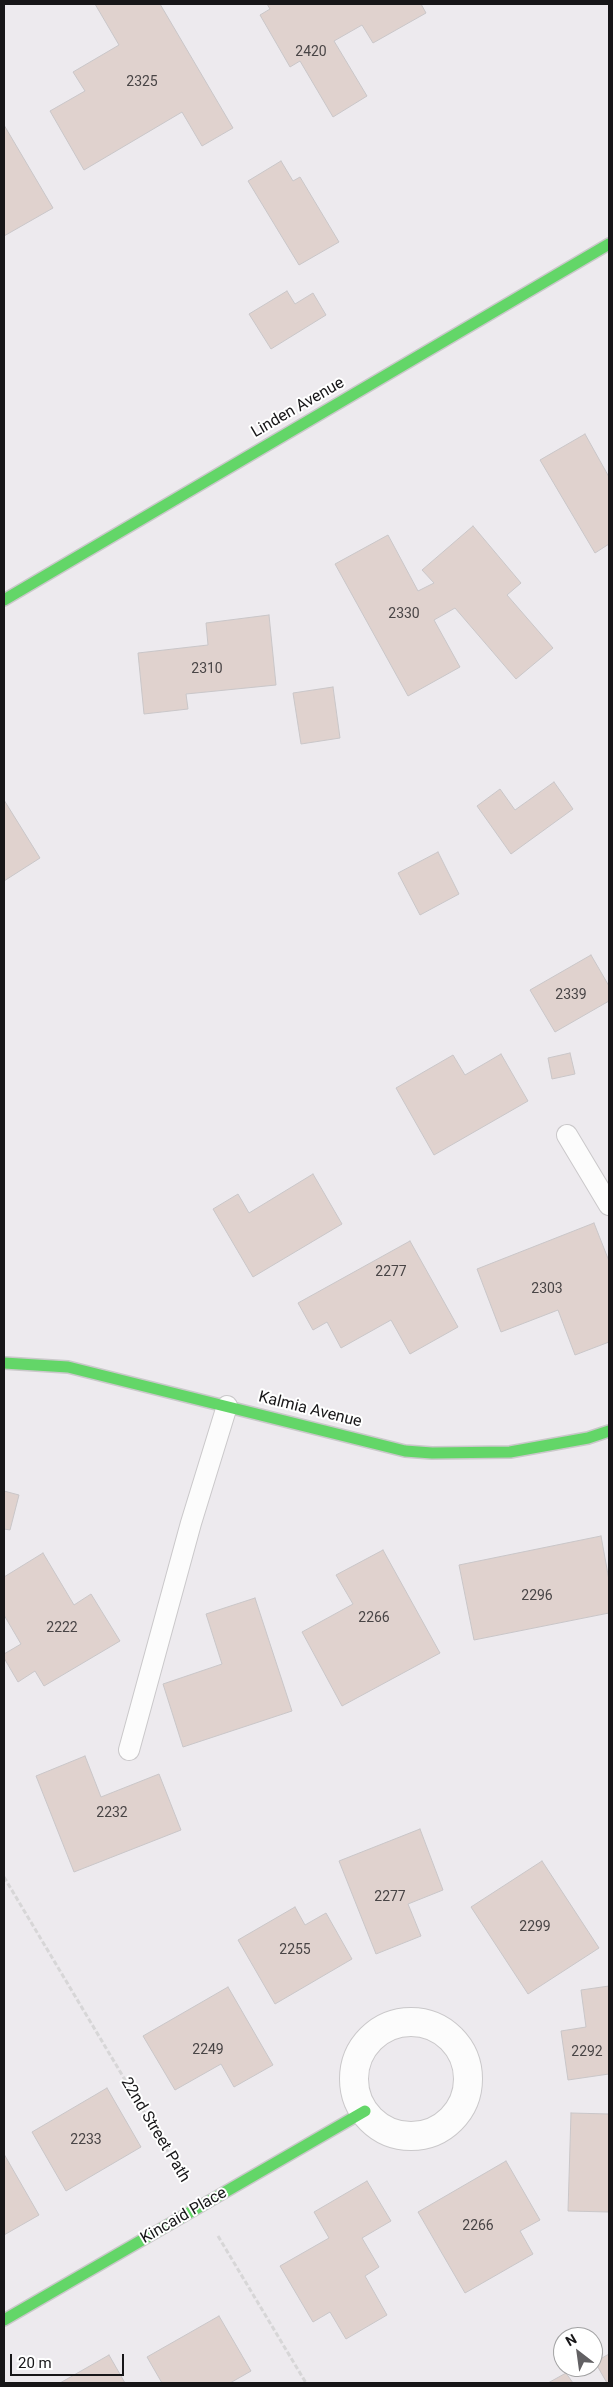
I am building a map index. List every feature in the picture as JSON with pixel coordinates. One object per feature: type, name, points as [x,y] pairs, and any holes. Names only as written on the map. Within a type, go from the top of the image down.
[{"type":"street","name":"Linden Avenue","points":[[4,600],[609,244]]},
{"type":"street","name":"Kalmia Avenue","points":[[4,1363],[68,1367],[406,1451],[432,1453],[510,1452],[588,1438],[609,1430]]},
{"type":"street","points":[[411,2021],[422,2022],[441,2029],[457,2043],[469,2069],[467,2097],[456,2116],[446,2126],[430,2134],[409,2138],[384,2131],[374,2124],[365,2111],[357,2095],[353,2077],[361,2050],[376,2033],[390,2025],[411,2021]]},
{"type":"street","name":"Kincaid Place","points":[[4,2320],[365,2111]]},
{"type":"lane","points":[[567,1135],[609,1204]]},
{"type":"lane","points":[[129,1750],[191,1523],[227,1406]]},
{"type":"path","name":"22nd Street Path","points":[[4,1877],[306,2383]]},
{"type":"building","points":[[95,4],[160,4],[233,128],[202,146],[182,112],[84,170],[50,111],[85,91],[73,72],[119,45]]},
{"type":"building","points":[[267,4],[421,4],[426,13],[373,43],[362,25],[334,41],[367,96],[333,117],[300,61],[290,67],[260,15],[270,9]]},
{"type":"building","points":[[4,125],[53,208],[4,236]]},
{"type":"building","points":[[281,161],[293,181],[300,177],[339,242],[299,265],[248,181]]},
{"type":"building","points":[[287,291],[295,304],[313,293],[326,315],[271,349],[249,314]]},
{"type":"building","points":[[585,434],[609,477],[609,544],[595,553],[540,460]]},
{"type":"building","points":[[473,526],[521,583],[507,595],[553,648],[516,679],[455,608],[434,620],[460,667],[408,696],[335,564],[388,535],[418,591],[434,583],[422,570]]},
{"type":"building","points":[[269,615],[276,685],[186,694],[188,709],[144,714],[138,653],[208,645],[206,623]]},
{"type":"building","points":[[333,687],[340,738],[301,744],[293,693]]},
{"type":"building","points":[[554,782],[573,809],[511,854],[477,806],[500,789],[515,810]]},
{"type":"building","points":[[4,800],[40,858],[4,881]]},
{"type":"building","points":[[438,852],[459,894],[420,915],[398,873]]},
{"type":"building","points":[[591,955],[609,986],[609,1001],[555,1032],[530,990]]},
{"type":"building","points":[[570,1053],[575,1074],[552,1079],[548,1058]]},
{"type":"building","points":[[501,1054],[528,1101],[434,1155],[396,1088],[453,1055],[465,1075]]},
{"type":"building","points":[[313,1174],[342,1224],[253,1277],[213,1209],[238,1194],[249,1213]]},
{"type":"building","points":[[594,1223],[609,1261],[609,1342],[575,1355],[558,1310],[501,1332],[477,1269]]},
{"type":"building","points":[[410,1241],[458,1327],[410,1354],[391,1320],[341,1348],[327,1322],[313,1330],[298,1303]]},
{"type":"building","points":[[4,1491],[19,1495],[10,1530],[4,1529]]},
{"type":"building","points":[[601,1536],[609,1580],[609,1613],[474,1640],[459,1565]]},
{"type":"building","points":[[383,1550],[440,1653],[342,1706],[302,1632],[353,1604],[336,1575]]},
{"type":"building","points":[[43,1553],[74,1605],[91,1594],[120,1641],[44,1686],[35,1671],[18,1682],[4,1658],[4,1654],[21,1644],[4,1615],[4,1577]]},
{"type":"building","points":[[255,1598],[292,1711],[183,1747],[163,1684],[222,1664],[206,1614]]},
{"type":"building","points":[[85,1756],[101,1797],[159,1774],[181,1830],[74,1872],[36,1776]]},
{"type":"building","points":[[420,1829],[443,1890],[408,1904],[421,1936],[376,1954],[339,1861]]},
{"type":"building","points":[[542,1861],[599,1948],[528,1994],[471,1907]]},
{"type":"building","points":[[295,1907],[305,1925],[326,1913],[352,1959],[275,2004],[238,1940]]},
{"type":"building","points":[[609,1986],[609,2074],[568,2080],[561,2031],[586,2027],[581,1990]]},
{"type":"building","points":[[228,1987],[273,2065],[234,2087],[221,2064],[175,2090],[143,2036]]},
{"type":"building","points":[[107,2088],[141,2147],[66,2191],[32,2132]]},
{"type":"building","points":[[571,2113],[609,2114],[609,2212],[568,2211]]},
{"type":"building","points":[[4,2154],[39,2215],[4,2235]]},
{"type":"building","points":[[506,2161],[540,2220],[520,2231],[533,2254],[465,2293],[418,2212]]},
{"type":"building","points":[[367,2181],[391,2221],[362,2238],[379,2267],[365,2276],[387,2315],[346,2339],[330,2312],[313,2322],[280,2266],[329,2238],[314,2212]]},
{"type":"building","points":[[219,2316],[251,2371],[230,2383],[162,2383],[147,2357]]},
{"type":"building","points":[[609,2354],[609,2383],[607,2383],[603,2376],[603,2357]]},
{"type":"building","points":[[109,2355],[125,2383],[60,2383]]},
{"type":"building","points":[[559,2377],[569,2377],[573,2383],[548,2383]]},
{"type":"traffic: fast","points":[[4,600],[609,244]]},
{"type":"traffic: fast","points":[[4,1363],[68,1367],[405,1451],[432,1453],[510,1452],[588,1438],[609,1431]]},
{"type":"traffic: fast","points":[[4,2320],[365,2111]]}]
